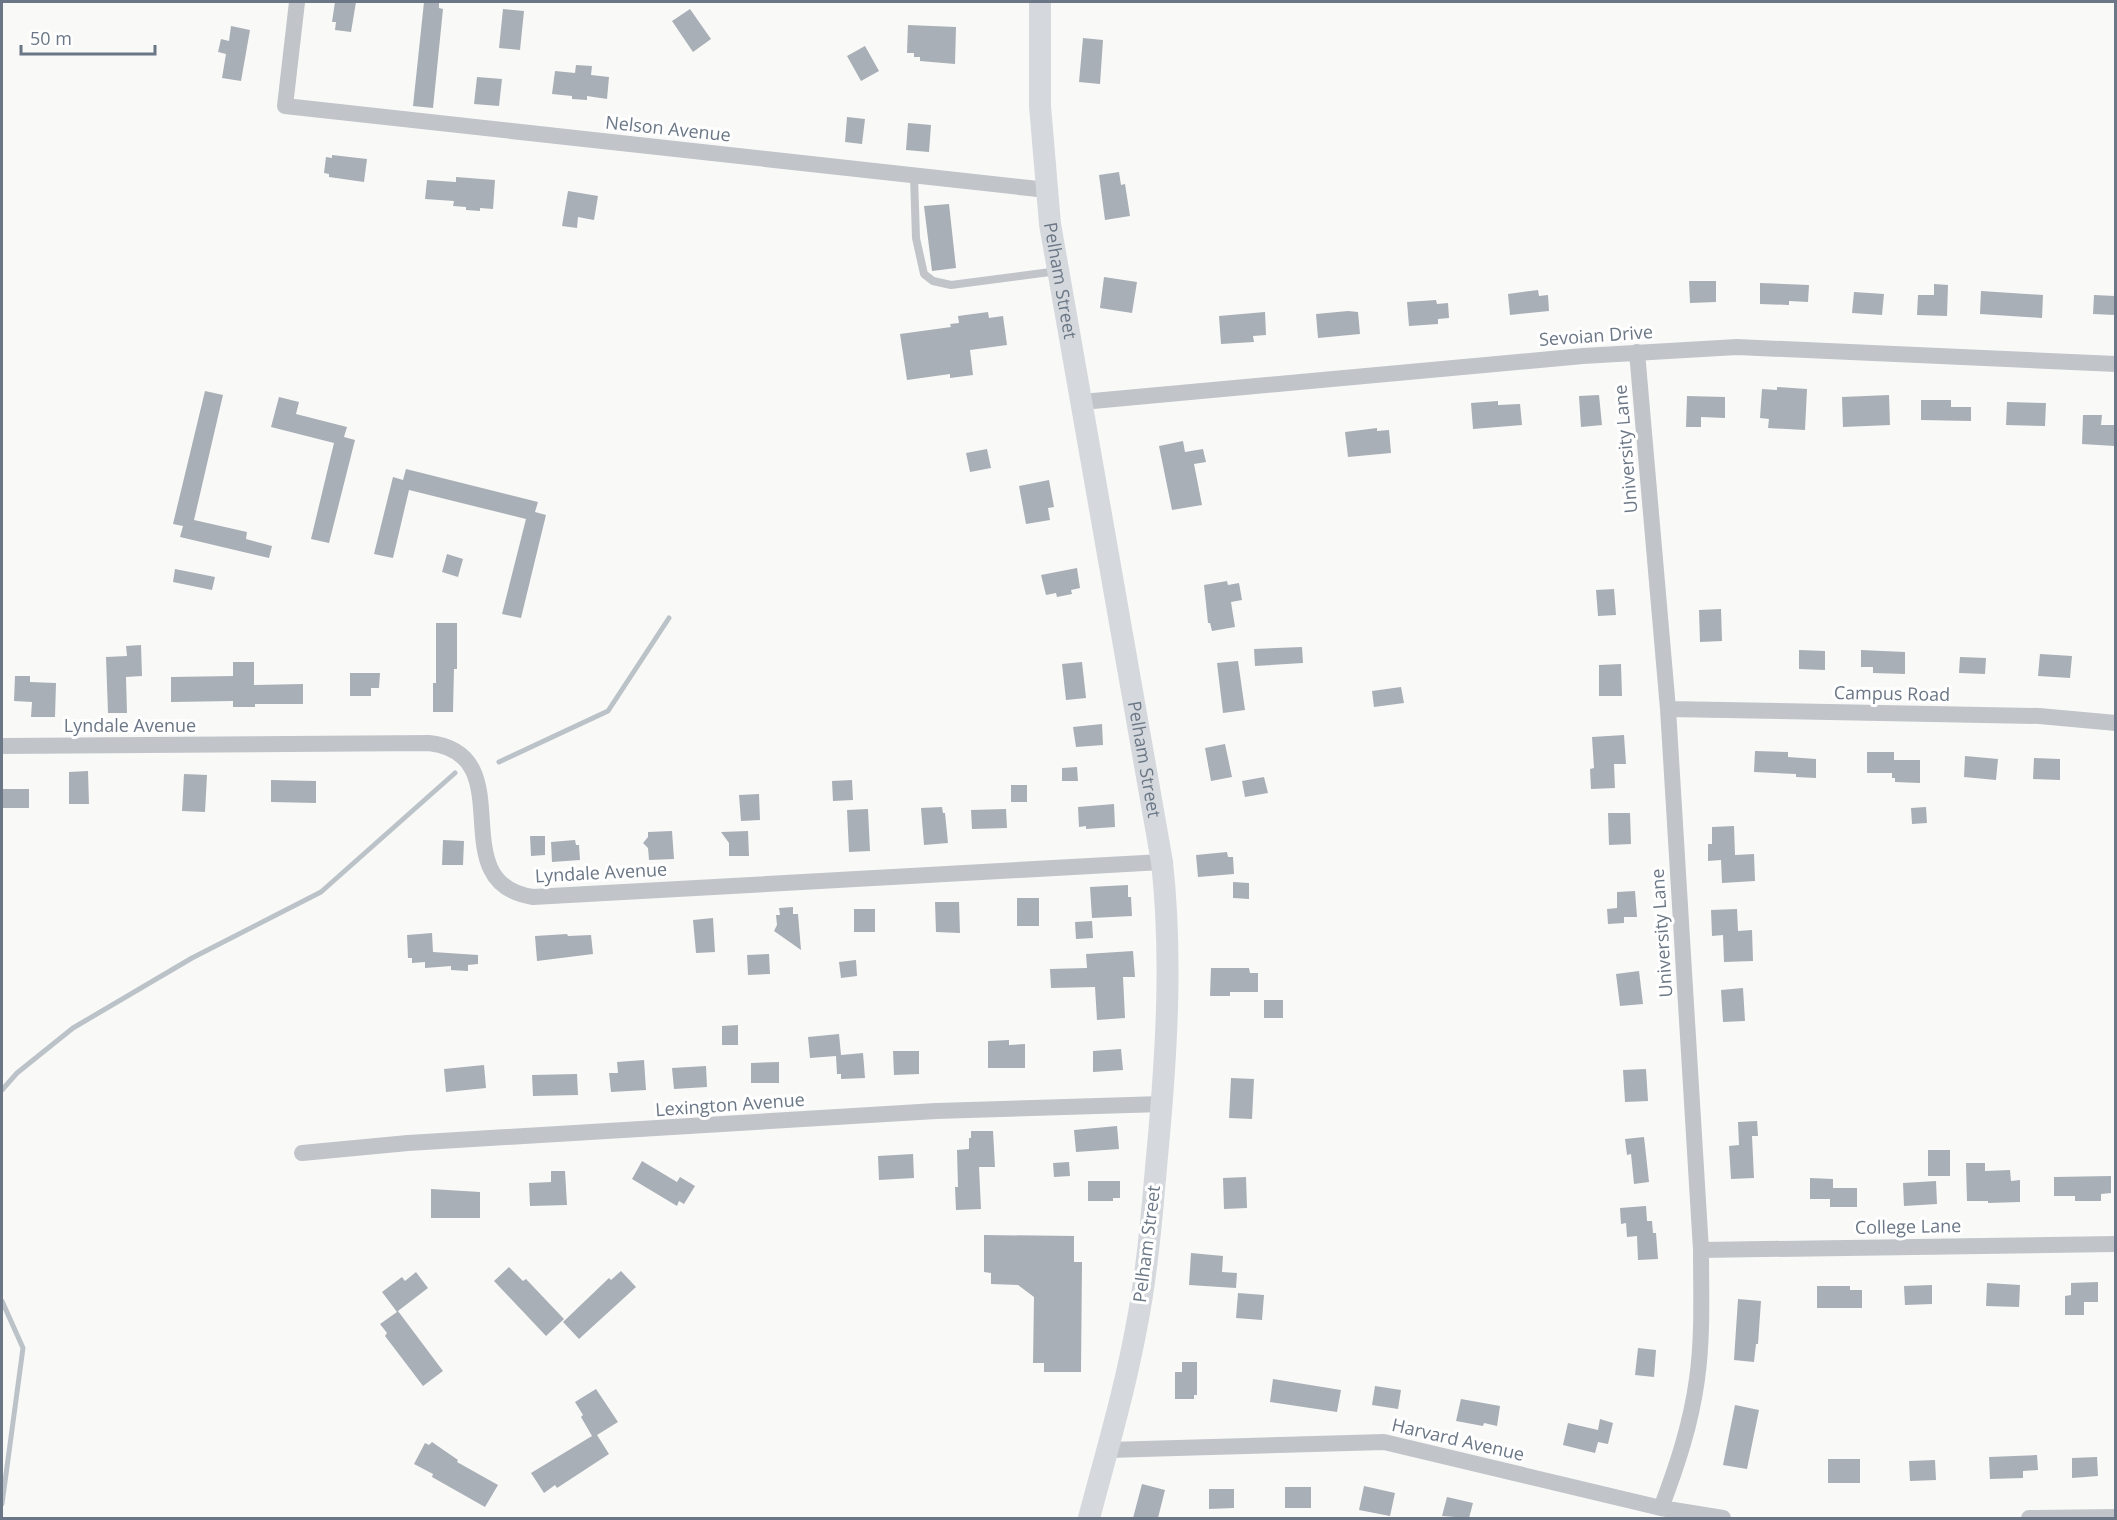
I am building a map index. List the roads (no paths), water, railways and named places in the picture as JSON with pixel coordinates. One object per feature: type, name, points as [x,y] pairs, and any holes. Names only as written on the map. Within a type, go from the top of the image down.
[{"type":"street","name":"Nelson Avenue","points":[[297,2],[285,106],[1047,190]]},
{"type":"street","name":"Pelham Street","points":[[1040,2],[1040,106],[1047,190],[1059,271],[1162,862],[1168,910],[1169,956],[1162,1104],[1149,1234],[1137,1323],[1108,1450],[1089,1518]]},
{"type":"street","name":"Sevoian Drive","points":[[1082,402],[1637,352],[1737,347],[2115,364]]},
{"type":"street","name":"University Lane","points":[[1637,352],[1668,709],[1701,1250],[1701,1317],[1697,1379],[1683,1450],[1661,1508]]},
{"type":"street","name":"Campus Road","points":[[1668,709],[2039,716],[2115,723]]},
{"type":"street","name":"Lyndale Avenue","points":[[2,746],[429,743],[444,746],[464,759],[478,780],[485,855],[492,873],[510,889],[533,897],[1162,862]]},
{"type":"street","name":"Lexington Avenue","points":[[302,1153],[408,1143],[936,1111],[1162,1104]]},
{"type":"street","name":"College Lane","points":[[1701,1250],[2115,1244]]},
{"type":"street","name":"Harvard Avenue","points":[[1108,1450],[1384,1442],[1661,1508],[1723,1518]]},
{"type":"street","points":[[2029,1518],[2115,1517]]},
{"type":"lane","points":[[914,176],[916,238],[924,274],[933,281],[951,285],[1059,271]]},
{"type":"waterway","points":[[499,762],[608,711],[669,618]]},
{"type":"waterway","points":[[2,1090],[17,1073],[73,1028],[192,958],[321,892],[455,773]]},
{"type":"waterway","points":[[2,1301],[23,1348],[2,1504]]}]
